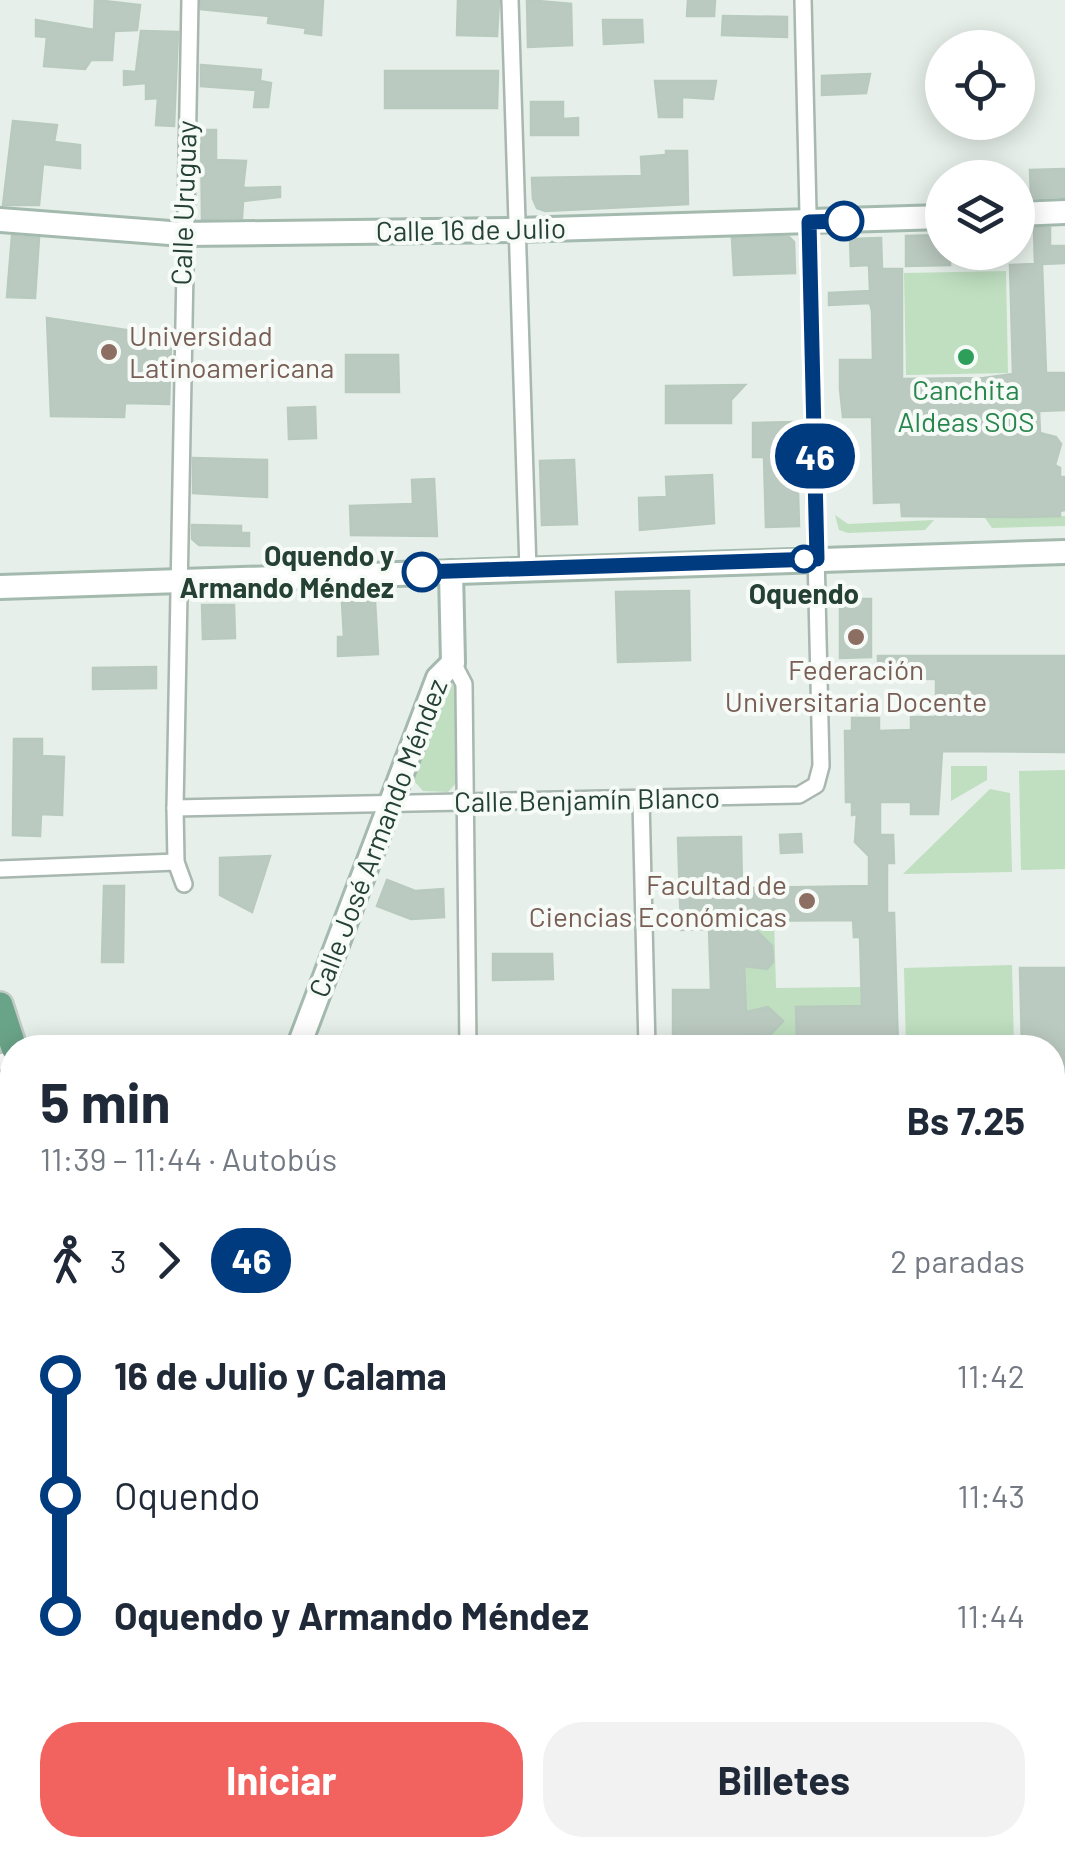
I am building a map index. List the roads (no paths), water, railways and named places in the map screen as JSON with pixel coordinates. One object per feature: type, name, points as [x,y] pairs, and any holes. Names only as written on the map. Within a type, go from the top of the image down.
[{"type":"main road","points":[[1035,213],[1065,212]]},
{"type":"main road","name":"Calle 16 de Julio","points":[[0,220],[183,234],[517,230],[925,218]]},
{"type":"main road","points":[[0,587],[1065,552]]},
{"type":"main road","name":"Calle José Armando Méndez","points":[[303,1035],[438,678],[453,663],[450,572]]},
{"type":"main road","points":[[0,1005],[10,1035]]},
{"type":"street","name":"Calle Uruguay","points":[[184,884],[176,862],[175,808],[190,0]]},
{"type":"street","points":[[510,0],[528,570]]},
{"type":"street","points":[[803,0],[817,559]]},
{"type":"street","name":"Calle Benjamín Blanco","points":[[175,808],[799,796],[816,785],[821,766],[817,559]]},
{"type":"street","points":[[453,663],[464,684],[468,1035]]},
{"type":"street","points":[[641,800],[648,1035]]},
{"type":"street","points":[[0,869],[176,862]]},
{"type":"place","name":"Universidad Latinoamericana","points":[[109,352]]},
{"type":"place","name":"Canchita Aldeas SOS","points":[[966,357]]},
{"type":"place","name":"Oquendo","points":[[804,559]]},
{"type":"place","name":"Oquendo y Armando Méndez","points":[[422,572]]},
{"type":"place","name":"Federación Universitaria Docente","points":[[856,637]]},
{"type":"place","name":"Facultad de Ciencias Económicas","points":[[807,901]]}]
